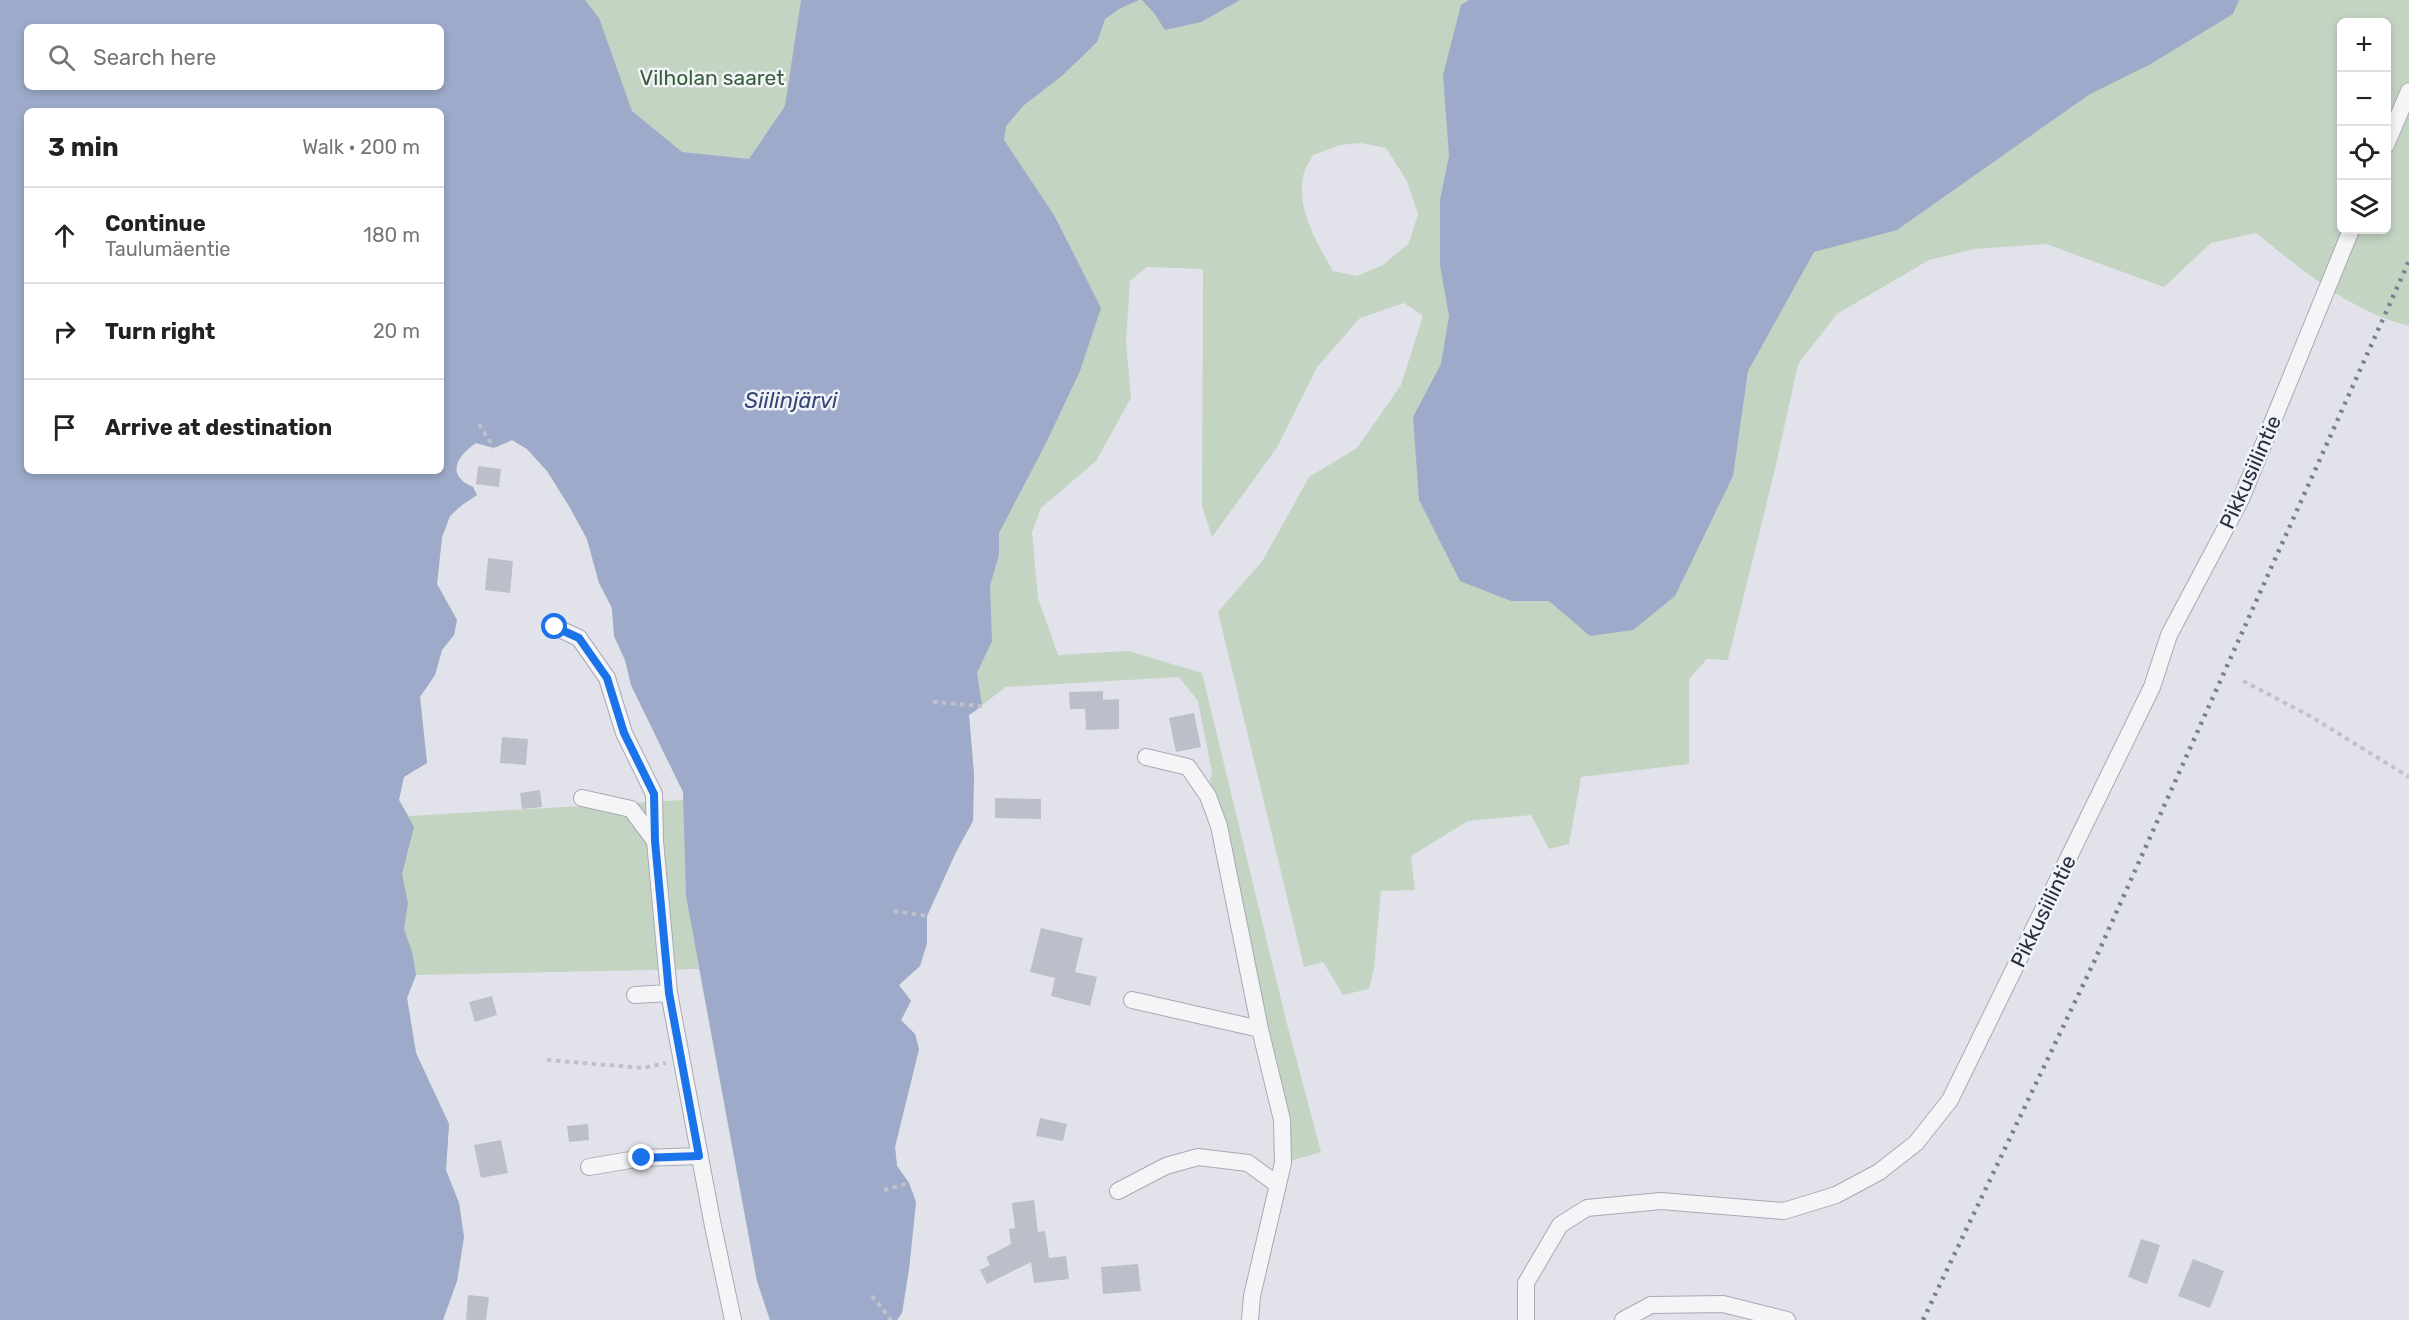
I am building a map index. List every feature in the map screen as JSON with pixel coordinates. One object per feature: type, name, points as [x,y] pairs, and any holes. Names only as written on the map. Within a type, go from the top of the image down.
[{"type":"street","points":[[2391,133],[2409,91]]},
{"type":"street","name":"Pikkusiilintie","points":[[1526,1320],[1526,1283],[1560,1225],[1587,1208],[1661,1202],[1784,1211],[1836,1196],[1878,1172],[1916,1143],[1950,1100],[2152,687],[2169,635],[2241,499],[2349,234]]},
{"type":"street","points":[[555,627],[579,638],[607,678],[624,733],[654,794],[655,841],[669,993],[699,1156],[733,1320]]},
{"type":"street","points":[[1146,757],[1188,767],[1208,796],[1219,826],[1260,1029],[1282,1119],[1283,1163],[1252,1296],[1250,1320]]},
{"type":"street","points":[[582,798],[632,809],[655,841]]},
{"type":"street","points":[[635,995],[669,993]]},
{"type":"street","points":[[1132,1000],[1260,1029]]},
{"type":"street","points":[[589,1167],[642,1158],[699,1156]]},
{"type":"street","points":[[1118,1191],[1166,1166],[1198,1158],[1248,1163],[1278,1185]]},
{"type":"street","points":[[1623,1320],[1651,1305],[1723,1304],[1787,1320]]},
{"type":"path","points":[[479,424],[494,448]]},
{"type":"path","points":[[2243,681],[2310,716],[2409,777]]},
{"type":"path","points":[[933,702],[982,706]]},
{"type":"path","points":[[894,911],[927,916]]},
{"type":"path","points":[[547,1060],[643,1068],[681,1061]]},
{"type":"path","points":[[884,1190],[909,1183]]},
{"type":"path","points":[[872,1296],[891,1320]]},
{"type":"green space","name":"Vilholan saaret","points":[[497,0],[832,0],[750,216]]},
{"type":"green space","points":[[1014,0],[2409,0],[2409,326],[2388,320],[2347,300],[2309,275],[2256,233],[2211,243],[2164,287],[2046,244],[1975,249],[1929,260],[1837,314],[1798,364],[1776,465],[1728,660],[1707,659],[1689,679],[1689,764],[1581,777],[1569,844],[1549,849],[1531,815],[1468,821],[1411,856],[1415,890],[1381,891],[1374,968],[1369,989],[1343,995],[1323,962],[1304,967],[1218,612],[1263,560],[1309,477],[1357,448],[1401,385],[1423,316],[1404,303],[1360,318],[1317,367],[1278,446],[1212,537],[1202,506],[1203,269],[1147,267],[1130,281],[1126,341],[1131,398],[1096,461],[1041,508],[1032,532],[1038,598],[1058,655],[1128,651],[1202,673],[1286,1020],[1321,1152],[1283,1163],[1208,796],[1212,772],[1198,701],[1179,677],[1006,687],[969,715],[974,774],[973,821],[927,916],[927,943],[920,966],[899,985],[911,1001],[901,1020],[915,1034],[919,1049],[895,1147],[897,1166],[909,1183],[916,1202],[902,1313],[897,1320],[770,1320],[757,1281],[699,969],[416,975],[407,998],[416,1053],[449,1124],[446,1170],[459,1203],[464,1237],[457,1281],[443,1320],[363,1320],[350,1063],[441,474],[444,474],[444,426],[969,174]],"holes":[[[1361,143],[1386,148],[1407,181],[1418,214],[1409,243],[1383,265],[1357,276],[1333,271],[1306,214],[1302,190],[1306,168],[1313,155],[1340,145]],[[512,440],[527,449],[547,471],[587,539],[599,583],[612,608],[614,636],[625,660],[631,685],[683,792],[683,800],[409,816],[399,800],[403,777],[427,763],[420,697],[435,675],[442,650],[454,635],[457,620],[437,584],[442,537],[450,516],[477,495],[473,487],[459,477],[457,465],[464,453],[476,443],[494,448]]]},
{"type":"water","name":"Siilinjärvi","points":[[0,0],[585,0],[599,18],[632,111],[682,152],[749,159],[785,106],[801,0],[1139,0],[1119,9],[1105,19],[1097,42],[1063,75],[1023,106],[1006,126],[1004,140],[1054,215],[1101,308],[1080,371],[999,533],[999,555],[990,586],[992,641],[977,673],[982,706],[969,715],[974,774],[973,821],[927,916],[927,943],[920,966],[899,985],[911,1001],[901,1020],[915,1034],[919,1049],[895,1147],[897,1166],[909,1183],[916,1202],[902,1313],[897,1320],[770,1320],[757,1281],[686,896],[683,792],[631,685],[625,660],[614,636],[612,608],[599,583],[587,539],[547,471],[527,449],[512,440],[494,448],[476,443],[464,453],[457,465],[456,471],[459,477],[473,487],[477,495],[450,516],[442,537],[437,584],[457,620],[454,635],[442,650],[435,675],[420,697],[427,763],[404,777],[399,800],[414,827],[402,874],[408,903],[404,929],[412,952],[416,975],[407,998],[416,1053],[449,1124],[446,1170],[459,1203],[464,1237],[457,1281],[443,1320],[0,1320]]},
{"type":"water","points":[[1142,0],[1240,0],[1201,22],[1165,30]]},
{"type":"water","points":[[1469,0],[2239,0],[2233,14],[2149,65],[2090,94],[1897,230],[1814,252],[1748,371],[1733,476],[1675,596],[1633,630],[1590,636],[1549,601],[1511,601],[1460,581],[1419,500],[1413,417],[1441,364],[1449,316],[1440,265],[1440,200],[1449,156],[1443,75],[1461,5]]},
{"type":"building","points":[[478,466],[501,469],[499,487],[476,484]]},
{"type":"building","points":[[488,558],[513,561],[510,593],[485,590]]},
{"type":"building","points":[[1103,691],[1103,700],[1119,699],[1119,729],[1086,730],[1085,709],[1070,709],[1069,692]]},
{"type":"building","points":[[1194,713],[1201,747],[1176,752],[1169,718]]},
{"type":"building","points":[[502,737],[528,739],[526,765],[500,763]]},
{"type":"building","points":[[540,790],[542,807],[522,809],[520,793]]},
{"type":"building","points":[[995,798],[1041,799],[1041,819],[995,818]]},
{"type":"building","points":[[1041,928],[1083,938],[1075,972],[1097,977],[1090,1006],[1051,996],[1055,978],[1030,972]]},
{"type":"building","points":[[492,996],[497,1015],[475,1022],[469,1002]]},
{"type":"building","points":[[1040,1118],[1067,1124],[1063,1141],[1036,1136]]},
{"type":"building","points":[[588,1124],[589,1140],[569,1142],[567,1126]]},
{"type":"building","points":[[501,1140],[508,1173],[481,1178],[474,1145]]},
{"type":"building","points":[[1034,1200],[1038,1232],[1045,1231],[1049,1258],[1066,1256],[1069,1279],[1034,1283],[1031,1262],[987,1284],[980,1270],[990,1265],[986,1257],[1011,1244],[1009,1229],[1015,1228],[1012,1203]]},
{"type":"building","points":[[2141,1239],[2160,1245],[2147,1284],[2128,1277]]},
{"type":"building","points":[[2193,1259],[2224,1271],[2210,1308],[2178,1296]]},
{"type":"building","points":[[1138,1264],[1141,1291],[1103,1294],[1101,1267]]},
{"type":"building","points":[[468,1295],[489,1297],[486,1320],[466,1320]]},
{"type":"railway","points":[[1923,1320],[2094,962],[2409,261]]},
{"type":"route","points":[[555,627],[579,638],[607,678],[624,733],[654,794],[655,841],[669,993],[699,1156],[642,1158]]}]
